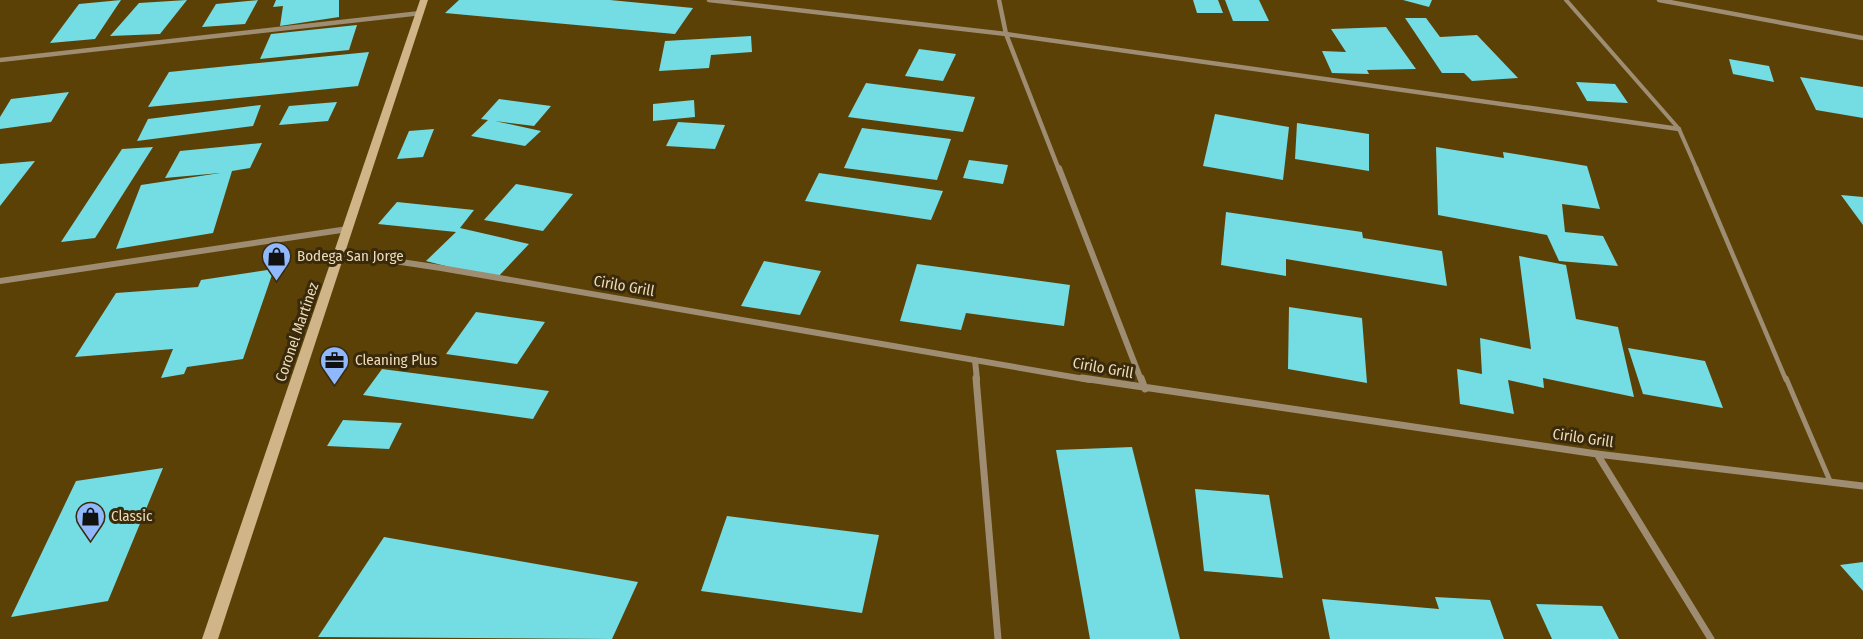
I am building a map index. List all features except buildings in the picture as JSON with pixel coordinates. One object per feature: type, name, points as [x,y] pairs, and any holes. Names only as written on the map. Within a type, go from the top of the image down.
[{"type":"main road","name":"Coronel Martínez","points":[[210,639],[424,0]]},
{"type":"street","points":[[709,0],[1006,34],[1679,129]]},
{"type":"street","points":[[999,0],[1006,34],[1145,389]]},
{"type":"street","points":[[1659,0],[1863,38]]},
{"type":"street","points":[[0,60],[421,13]]},
{"type":"street","points":[[0,281],[348,229]]},
{"type":"street","name":"Cirilo Grill","points":[[341,253],[441,268],[1145,389],[1597,454],[1830,480],[1863,486]]},
{"type":"street","points":[[975,360],[998,639]]},
{"type":"street","points":[[1597,454],[1711,639]]},
{"type":"lane","points":[[1566,0],[1679,129],[1830,480]]},
{"type":"place","name":"Bodega San Jorge","points":[[276,282]]},
{"type":"place","name":"Cleaning Plus","points":[[334,386]]},
{"type":"place","name":"Classic","points":[[90,542]]}]
